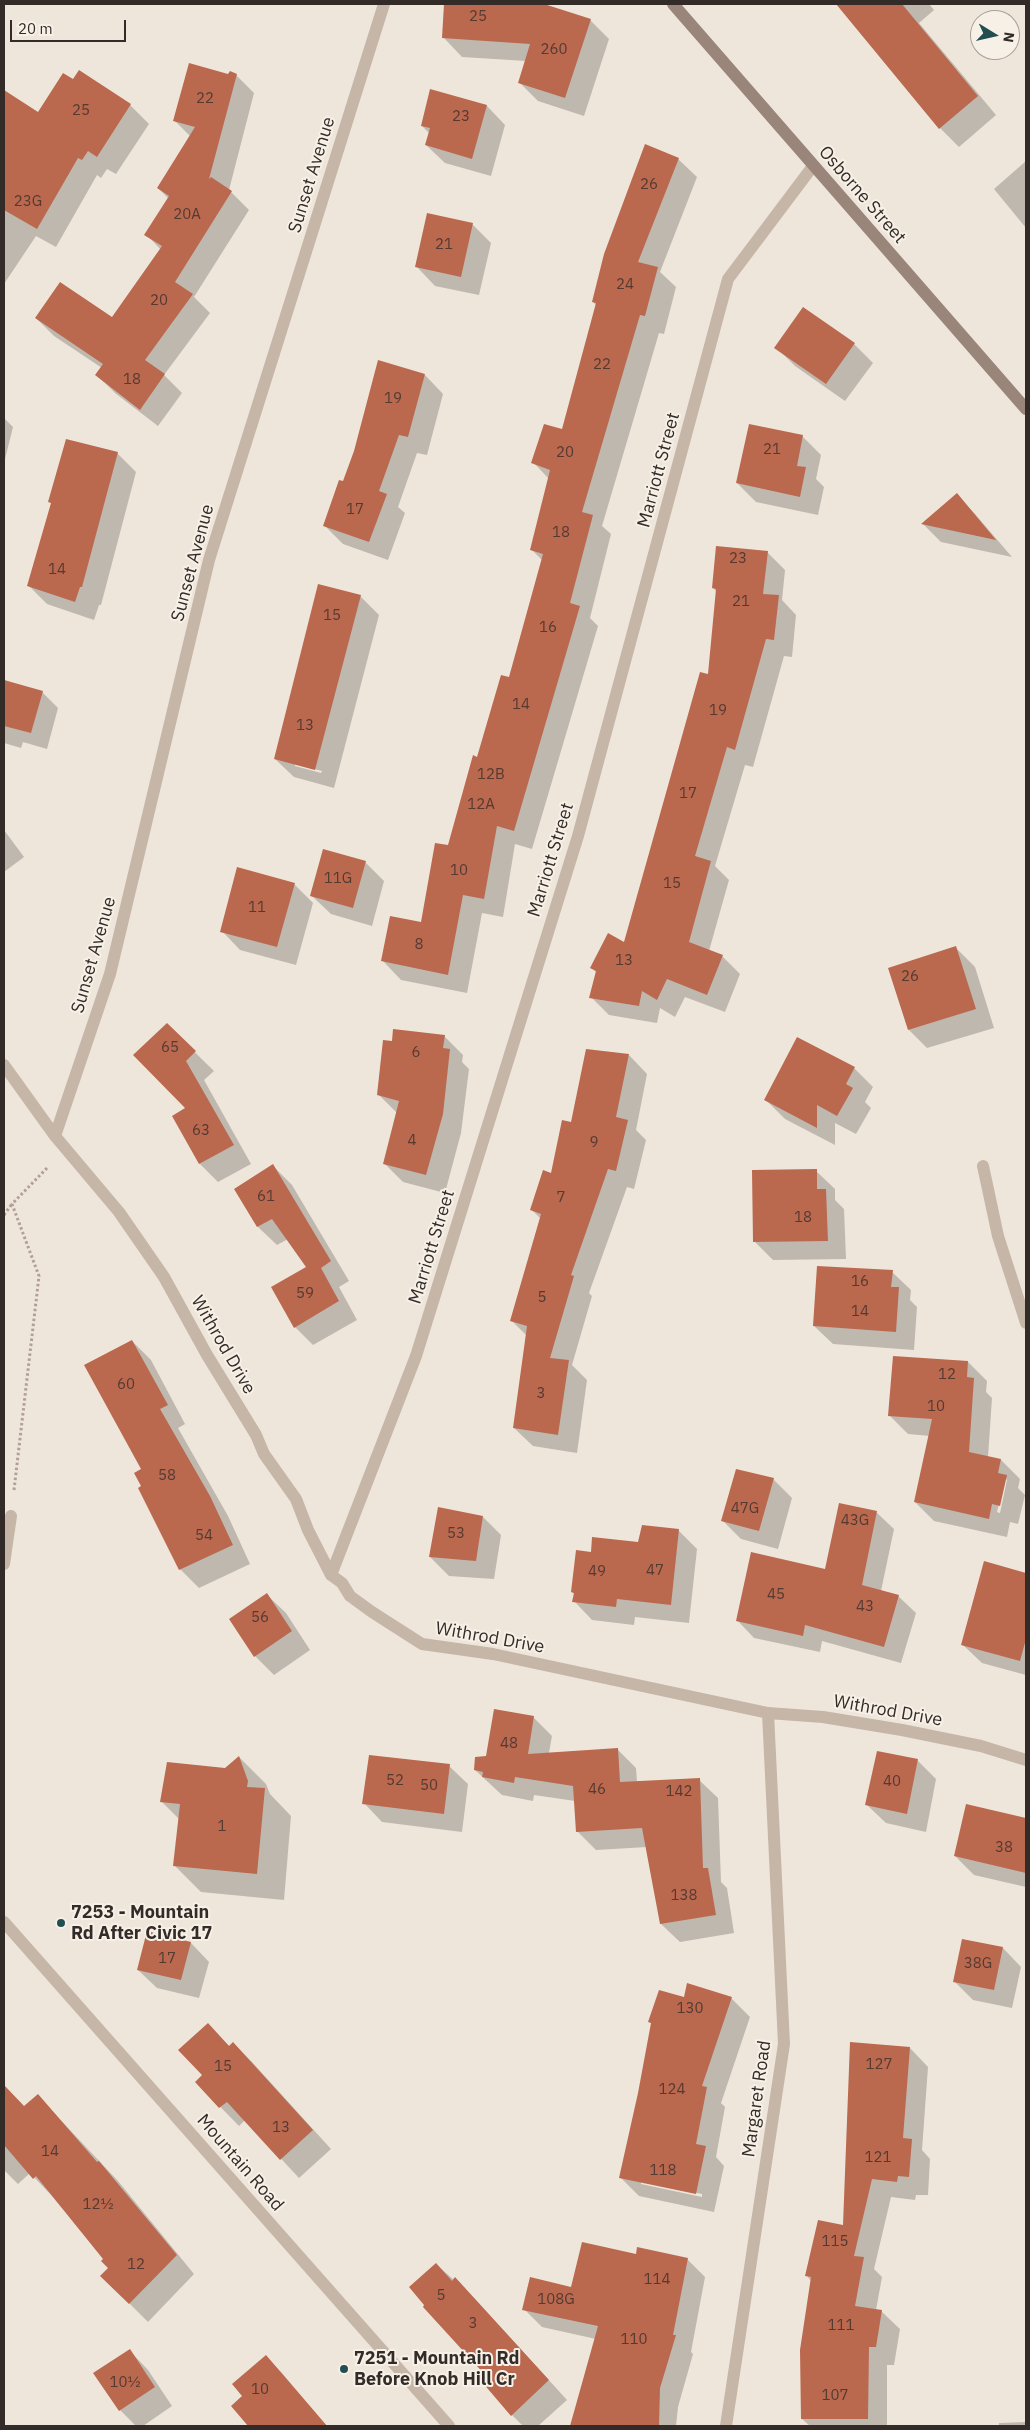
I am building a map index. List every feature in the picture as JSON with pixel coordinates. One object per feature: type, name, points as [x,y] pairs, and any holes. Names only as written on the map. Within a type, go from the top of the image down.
[{"type":"street","name":"Sunset Avenue","points":[[55,1136],[110,974],[209,560],[384,4]]},
{"type":"street","name":"Osborne Street","points":[[673,4],[1026,409]]},
{"type":"street","name":"Marriott Street","points":[[331,1575],[416,1356],[578,836],[728,279],[813,166]]},
{"type":"street","name":"Withrod Drive","points":[[4,1065],[55,1136],[119,1212],[164,1277],[207,1355],[256,1435],[264,1454],[296,1499],[308,1530],[331,1575],[342,1583],[350,1596],[422,1644],[493,1654],[768,1713],[823,1717],[902,1730],[981,1746],[1026,1760]]},
{"type":"street","points":[[983,1166],[998,1236],[1026,1323]]},
{"type":"street","points":[[4,1564],[11,1516]]},
{"type":"street","name":"Margaret Road","points":[[726,2426],[784,2044],[768,1713]]},
{"type":"street","name":"Mountain Road","points":[[4,1922],[449,2426]]},
{"type":"path","points":[[4,1215],[12,1204],[50,1165],[55,1136]]},
{"type":"path","points":[[11,1516],[39,1276],[12,1204]]},
{"type":"building","points":[[444,4],[544,4],[591,19],[565,98],[518,83],[530,44],[442,38]]},
{"type":"building","points":[[836,4],[902,4],[978,96],[939,129]]},
{"type":"building","points":[[189,63],[228,74],[230,71],[237,74],[209,179],[211,177],[232,191],[175,282],[193,294],[145,360],[165,374],[140,410],[95,375],[103,364],[35,318],[60,282],[112,317],[162,246],[144,235],[169,196],[157,188],[195,127],[173,121]]},
{"type":"building","points":[[79,70],[131,104],[97,157],[88,151],[82,160],[78,158],[37,229],[4,210],[4,90],[38,112],[63,73],[73,79]]},
{"type":"building","points":[[430,89],[487,105],[472,159],[425,145],[430,128],[421,126]]},
{"type":"building","points":[[645,144],[679,158],[638,262],[658,267],[645,316],[640,315],[582,512],[593,515],[570,603],[580,606],[514,831],[497,826],[484,899],[463,895],[448,975],[381,961],[390,916],[421,922],[435,843],[448,845],[473,755],[477,757],[501,675],[509,677],[543,554],[530,550],[550,470],[531,463],[544,424],[562,429],[596,303],[592,302],[604,254]]},
{"type":"building","points":[[427,213],[473,223],[461,277],[415,267]]},
{"type":"building","points":[[803,307],[855,343],[826,384],[774,348]]},
{"type":"building","points":[[378,360],[425,374],[408,437],[399,435],[379,491],[387,494],[369,542],[323,526],[339,480],[343,481],[354,451]]},
{"type":"building","points":[[749,424],[803,435],[797,466],[806,467],[800,497],[736,483]]},
{"type":"building","points":[[66,439],[118,452],[82,587],[80,587],[75,602],[27,586],[51,503],[48,502]]},
{"type":"building","points":[[957,493],[996,540],[921,524]]},
{"type":"building","points":[[716,546],[768,551],[763,594],[779,595],[774,640],[766,639],[735,750],[727,747],[695,856],[711,861],[689,942],[723,955],[707,995],[667,979],[657,1000],[642,991],[639,1006],[589,998],[596,971],[590,968],[608,933],[624,942],[700,672],[708,674],[716,589],[712,588]]},
{"type":"building","points":[[318,584],[361,595],[315,770],[274,759]]},
{"type":"building","points":[[4,680],[43,691],[31,733],[4,726]]},
{"type":"building","points":[[323,849],[366,861],[353,908],[310,896]]},
{"type":"building","points":[[237,867],[295,883],[277,947],[220,932]]},
{"type":"building","points":[[956,946],[976,1009],[908,1030],[888,968]]},
{"type":"building","points":[[167,1023],[196,1051],[186,1061],[234,1145],[199,1164],[172,1116],[185,1108],[133,1055]]},
{"type":"building","points":[[393,1029],[445,1035],[443,1048],[450,1049],[443,1114],[426,1175],[383,1164],[399,1101],[377,1095],[383,1040],[392,1041]]},
{"type":"building","points":[[797,1037],[855,1067],[846,1084],[853,1088],[837,1116],[817,1105],[817,1128],[764,1100]]},
{"type":"building","points":[[586,1049],[629,1054],[616,1117],[628,1120],[616,1171],[608,1169],[571,1275],[574,1276],[550,1358],[569,1360],[558,1435],[513,1428],[527,1326],[510,1321],[541,1214],[530,1210],[543,1170],[551,1173],[562,1120],[571,1122]]},
{"type":"building","points":[[273,1164],[331,1261],[321,1268],[339,1301],[294,1328],[271,1287],[306,1267],[272,1219],[257,1227],[234,1189]]},
{"type":"building","points":[[817,1169],[817,1189],[826,1189],[828,1241],[753,1242],[752,1170]]},
{"type":"building","points":[[817,1266],[893,1270],[891,1287],[899,1287],[896,1332],[813,1326]]},
{"type":"building","points":[[132,1340],[168,1405],[160,1409],[210,1496],[233,1545],[179,1570],[138,1488],[141,1486],[134,1473],[141,1469],[84,1365]]},
{"type":"building","points":[[893,1356],[968,1361],[967,1377],[974,1378],[969,1452],[1001,1459],[998,1473],[1007,1475],[1000,1506],[992,1504],[989,1519],[914,1502],[932,1419],[888,1416]]},
{"type":"building","points":[[736,1469],[774,1478],[759,1531],[721,1521]]},
{"type":"building","points":[[839,1503],[877,1511],[862,1585],[899,1595],[884,1647],[805,1625],[803,1636],[736,1621],[751,1552],[825,1569]]},
{"type":"building","points":[[438,1507],[483,1516],[476,1561],[429,1557]]},
{"type":"building","points":[[642,1525],[679,1529],[671,1605],[617,1599],[616,1607],[572,1602],[574,1593],[571,1592],[576,1550],[591,1552],[592,1537],[638,1542]]},
{"type":"building","points":[[984,1561],[1026,1573],[1026,1639],[1020,1661],[961,1645]]},
{"type":"building","points":[[267,1593],[292,1631],[254,1657],[229,1619]]},
{"type":"building","points":[[494,1709],[534,1716],[528,1754],[618,1748],[620,1782],[700,1778],[703,1868],[708,1868],[716,1915],[660,1924],[642,1828],[576,1832],[573,1786],[515,1777],[514,1783],[482,1777],[483,1772],[474,1770],[475,1757],[486,1756]]},
{"type":"building","points":[[877,1751],[918,1759],[907,1814],[865,1805]]},
{"type":"building","points":[[369,1755],[450,1764],[444,1814],[362,1804]]},
{"type":"building","points":[[239,1756],[248,1781],[247,1787],[265,1788],[257,1874],[173,1866],[180,1804],[160,1802],[167,1762],[225,1768]]},
{"type":"building","points":[[966,1804],[1026,1818],[1026,1873],[954,1856]]},
{"type":"building","points":[[147,1931],[191,1942],[181,1980],[137,1970]]},
{"type":"building","points":[[962,1939],[1003,1947],[994,1990],[953,1982]]},
{"type":"building","points":[[687,1983],[732,1997],[702,2086],[707,2087],[696,2144],[706,2146],[696,2194],[619,2178],[638,2093],[651,2023],[648,2022],[659,1990],[684,1997]]},
{"type":"building","points":[[208,2023],[229,2046],[233,2042],[313,2130],[280,2160],[227,2102],[219,2108],[195,2082],[202,2075],[178,2050]]},
{"type":"building","points":[[850,2042],[910,2047],[903,2138],[912,2139],[909,2177],[898,2176],[897,2182],[872,2179],[854,2256],[864,2257],[855,2306],[882,2310],[876,2347],[869,2347],[868,2419],[801,2419],[800,2350],[811,2277],[805,2276],[818,2220],[843,2225]]},
{"type":"building","points":[[4,2085],[24,2106],[38,2094],[97,2162],[99,2161],[177,2255],[129,2304],[100,2276],[108,2268],[101,2261],[103,2259],[36,2176],[33,2179],[4,2145]]},
{"type":"building","points":[[582,2242],[636,2254],[637,2247],[688,2258],[673,2335],[676,2335],[660,2388],[659,2426],[570,2426],[598,2326],[522,2310],[530,2277],[571,2287]]},
{"type":"building","points":[[436,2263],[452,2281],[455,2277],[549,2380],[511,2416],[482,2382],[487,2377],[423,2307],[424,2305],[409,2287]]},
{"type":"building","points":[[130,2349],[155,2387],[119,2411],[93,2373]]},
{"type":"building","points":[[266,2355],[327,2426],[248,2426],[231,2406],[242,2396],[232,2384]]},
{"type":"place","name":"7253 - Mountain Rd After Civic 17","points":[[61,1923]]},
{"type":"place","name":"7251 - Mountain Rd Before Knob Hill Cr","points":[[344,2369]]}]
